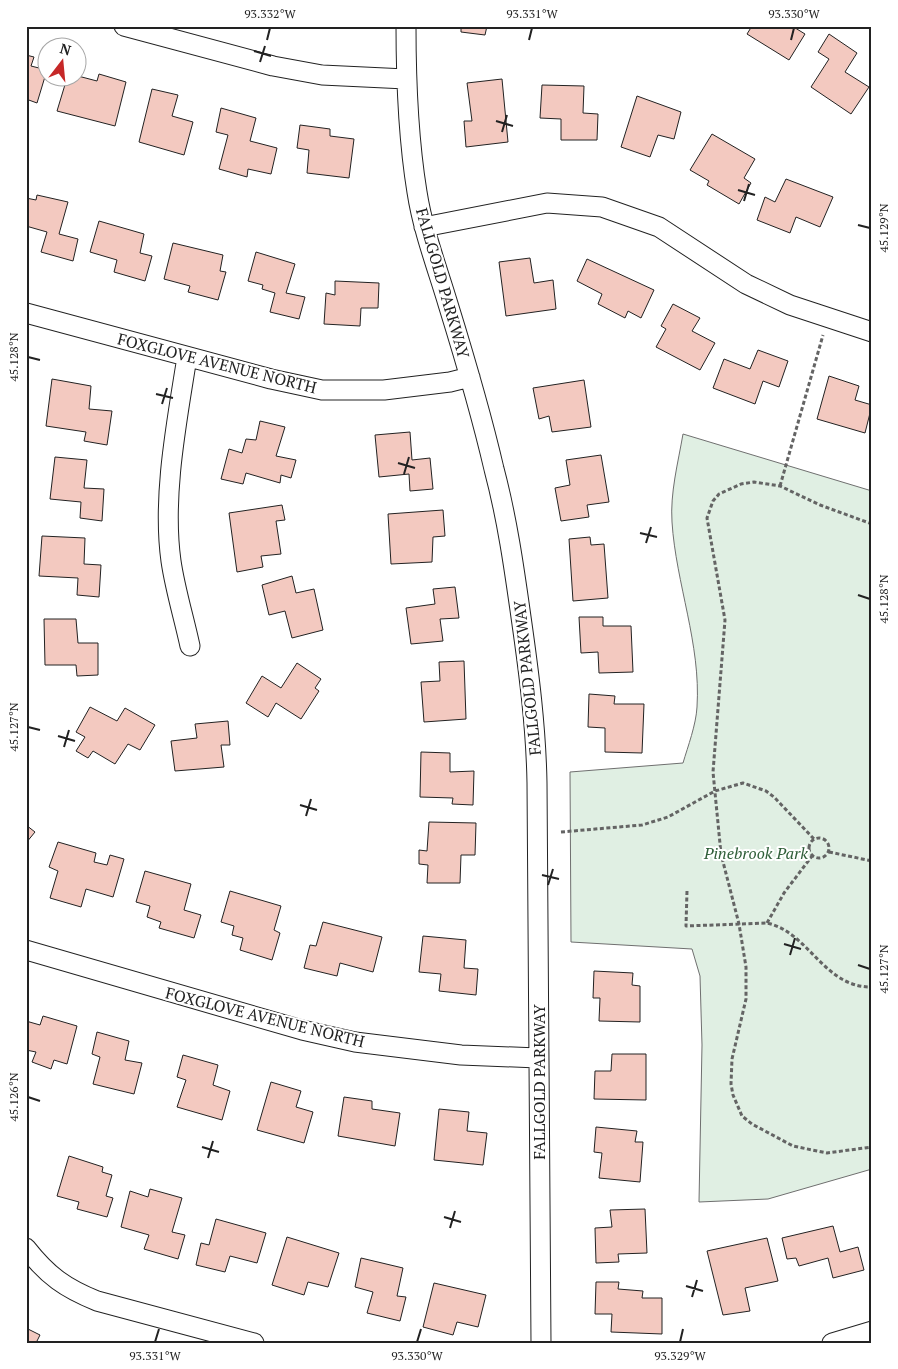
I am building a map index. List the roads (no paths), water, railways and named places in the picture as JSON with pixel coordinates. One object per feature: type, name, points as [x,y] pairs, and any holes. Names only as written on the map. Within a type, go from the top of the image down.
[{"type":"street","points":[[124,26],[273,66],[322,75],[406,79]]},
{"type":"street","name":"FALLGOLD PARKWAY","points":[[406,26],[406,79],[410,146],[424,227],[470,377],[495,470],[513,554],[530,670],[537,775],[541,1343]]},
{"type":"street","points":[[424,227],[547,203],[602,207],[658,228],[746,284],[790,305],[872,332]]},
{"type":"street","name":"FOXGLOVE AVENUE NORTH","points":[[26,313],[271,379],[322,390],[384,390],[450,382],[470,377]]},
{"type":"street","points":[[187,357],[174,454],[169,534],[171,561],[190,646]]},
{"type":"street","name":"FOXGLOVE AVENUE NORTH","points":[[26,950],[302,1030],[355,1042],[452,1054],[538,1058]]},
{"type":"street","points":[[26,1248],[53,1279],[74,1292],[97,1301],[254,1343]]},
{"type":"street","points":[[832,1343],[872,1331]]},
{"type":"park label","name":"Pinebrook Park","points":[[756,853]]}]
